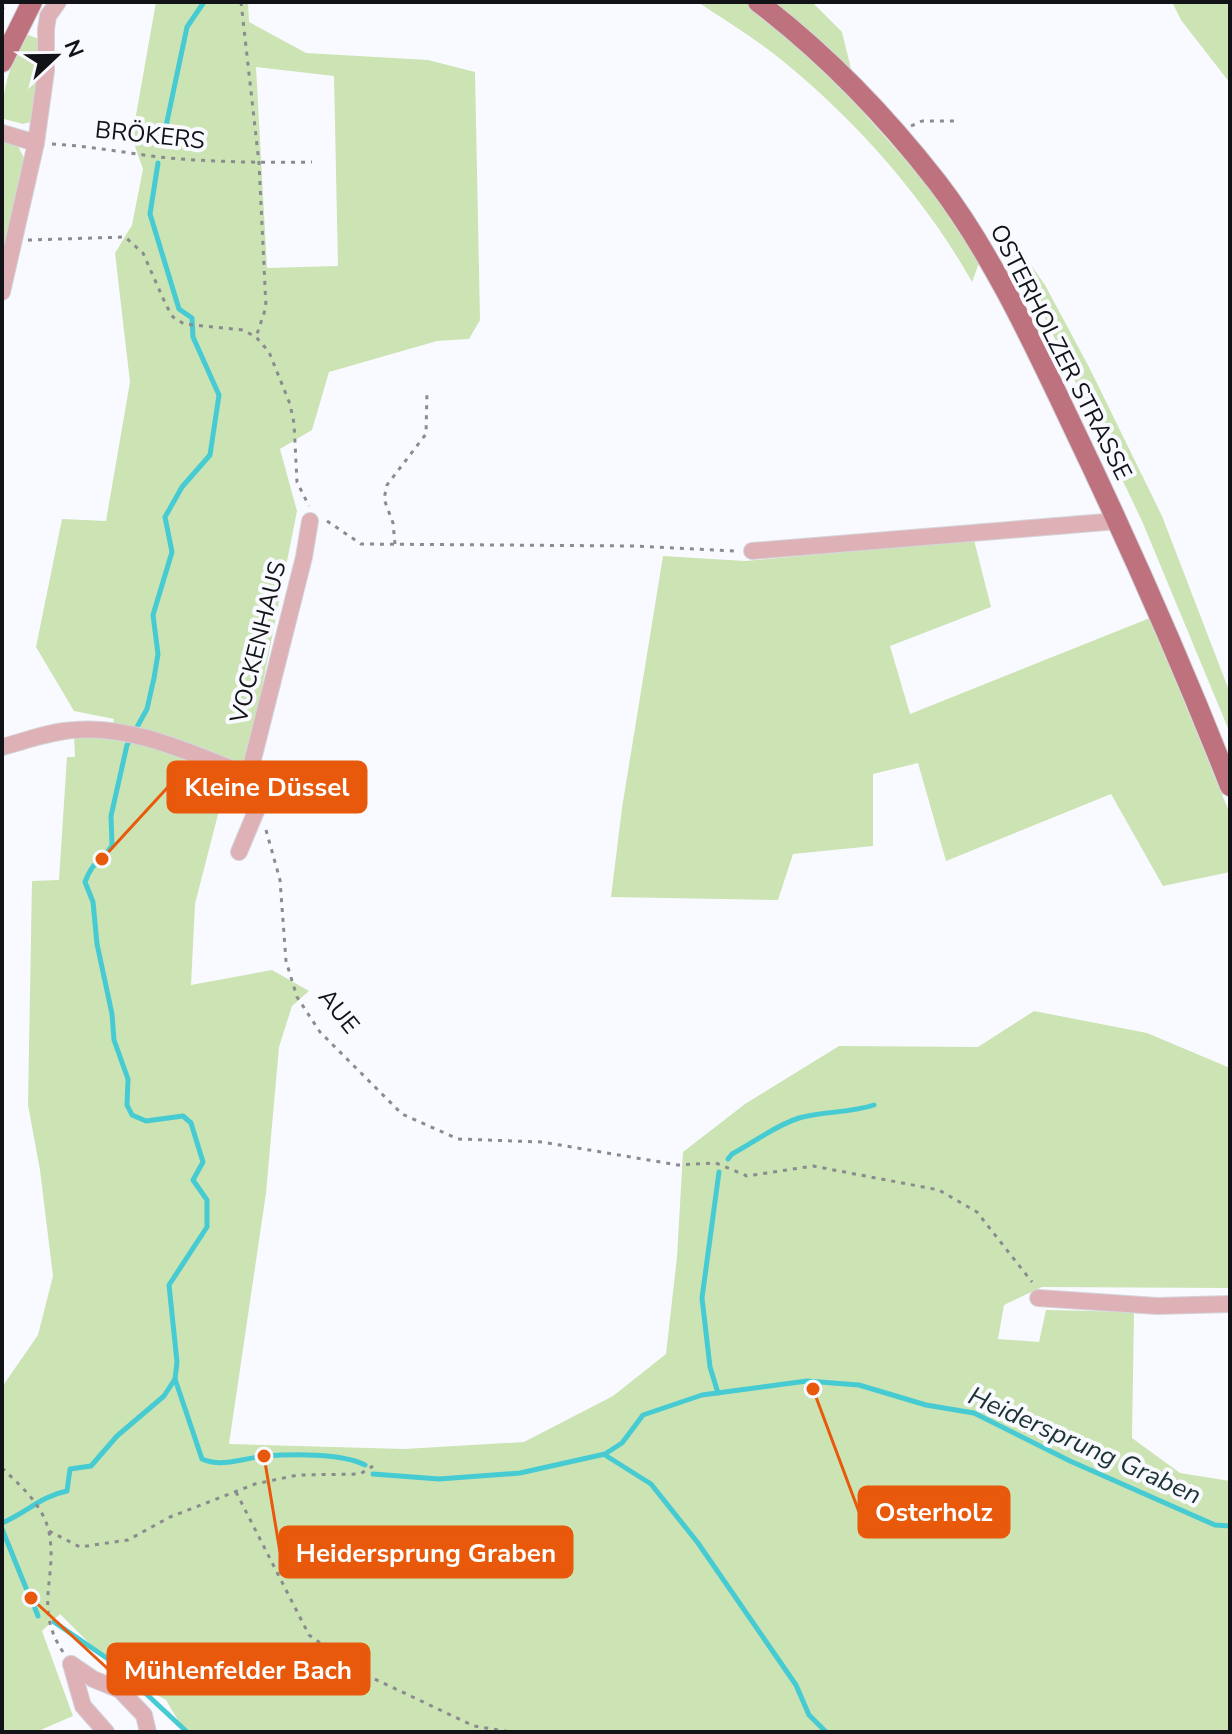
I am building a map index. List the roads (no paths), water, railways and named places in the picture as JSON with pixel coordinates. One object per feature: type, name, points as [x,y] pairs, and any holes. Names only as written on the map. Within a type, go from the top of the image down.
[{"type":"main road","points":[[2,62],[32,2]]},
{"type":"main road","name":"OSTERHOLZER STRASSE","points":[[758,2],[851,82],[900,136],[975,238],[1041,358],[1118,521],[1193,692],[1230,786]]},
{"type":"street","points":[[2,292],[36,143],[46,71],[48,16],[58,2]]},
{"type":"street","points":[[2,133],[36,143]]},
{"type":"street","name":"VOCKENHAUS","points":[[249,775],[304,557],[310,521]]},
{"type":"street","points":[[752,551],[1118,521]]},
{"type":"street","points":[[2,747],[73,730],[117,731],[140,736],[249,775],[259,804],[239,852]]},
{"type":"street","points":[[1038,1298],[1157,1306],[1230,1304]]},
{"type":"street","points":[[106,1732],[83,1706],[71,1664],[93,1679],[120,1690],[144,1715],[148,1732]]},
{"type":"waterway","points":[[162,145],[187,27],[204,2]]},
{"type":"waterway","points":[[2,1523],[49,1497],[67,1491],[70,1469],[91,1466],[117,1436],[164,1396],[175,1379],[177,1362],[169,1285],[207,1227],[207,1200],[193,1180],[203,1162],[191,1123],[183,1116],[146,1121],[132,1115],[127,1105],[128,1079],[114,1040],[93,902],[85,882],[94,866],[112,846],[111,816],[127,745],[147,709],[154,678],[158,654],[153,615],[172,552],[165,517],[182,487],[210,455],[219,395],[193,337],[192,318],[179,309],[150,214],[158,163]]},
{"type":"waterway","points":[[728,1159],[790,1121],[874,1105]]},
{"type":"waterway","points":[[718,1393],[710,1367],[702,1298],[719,1172]]},
{"type":"waterway","name":"Heidersprung Graben","points":[[175,1379],[202,1459],[225,1463],[265,1456],[316,1455],[343,1458],[365,1465]]},
{"type":"waterway","name":"Heidersprung Graben","points":[[373,1474],[439,1479],[520,1473],[605,1454],[622,1443],[643,1415],[702,1395],[807,1381],[859,1385],[926,1405],[974,1413],[1070,1461],[1215,1525],[1230,1526]]},
{"type":"waterway","points":[[605,1455],[651,1484],[698,1543],[796,1685],[809,1715],[826,1732]]},
{"type":"waterway","points":[[2,1529],[26,1588]]},
{"type":"waterway","points":[[31,1598],[38,1616]]},
{"type":"waterway","points":[[54,1622],[111,1661],[187,1732]]},
{"type":"place","name":"Kleine Düssel","points":[[102,859]]},
{"type":"place","name":"Osterholz","points":[[813,1389]]},
{"type":"place","name":"Heidersprung Graben","points":[[264,1456]]},
{"type":"place","name":"Mühlenfelder Bach","points":[[31,1598]]}]
